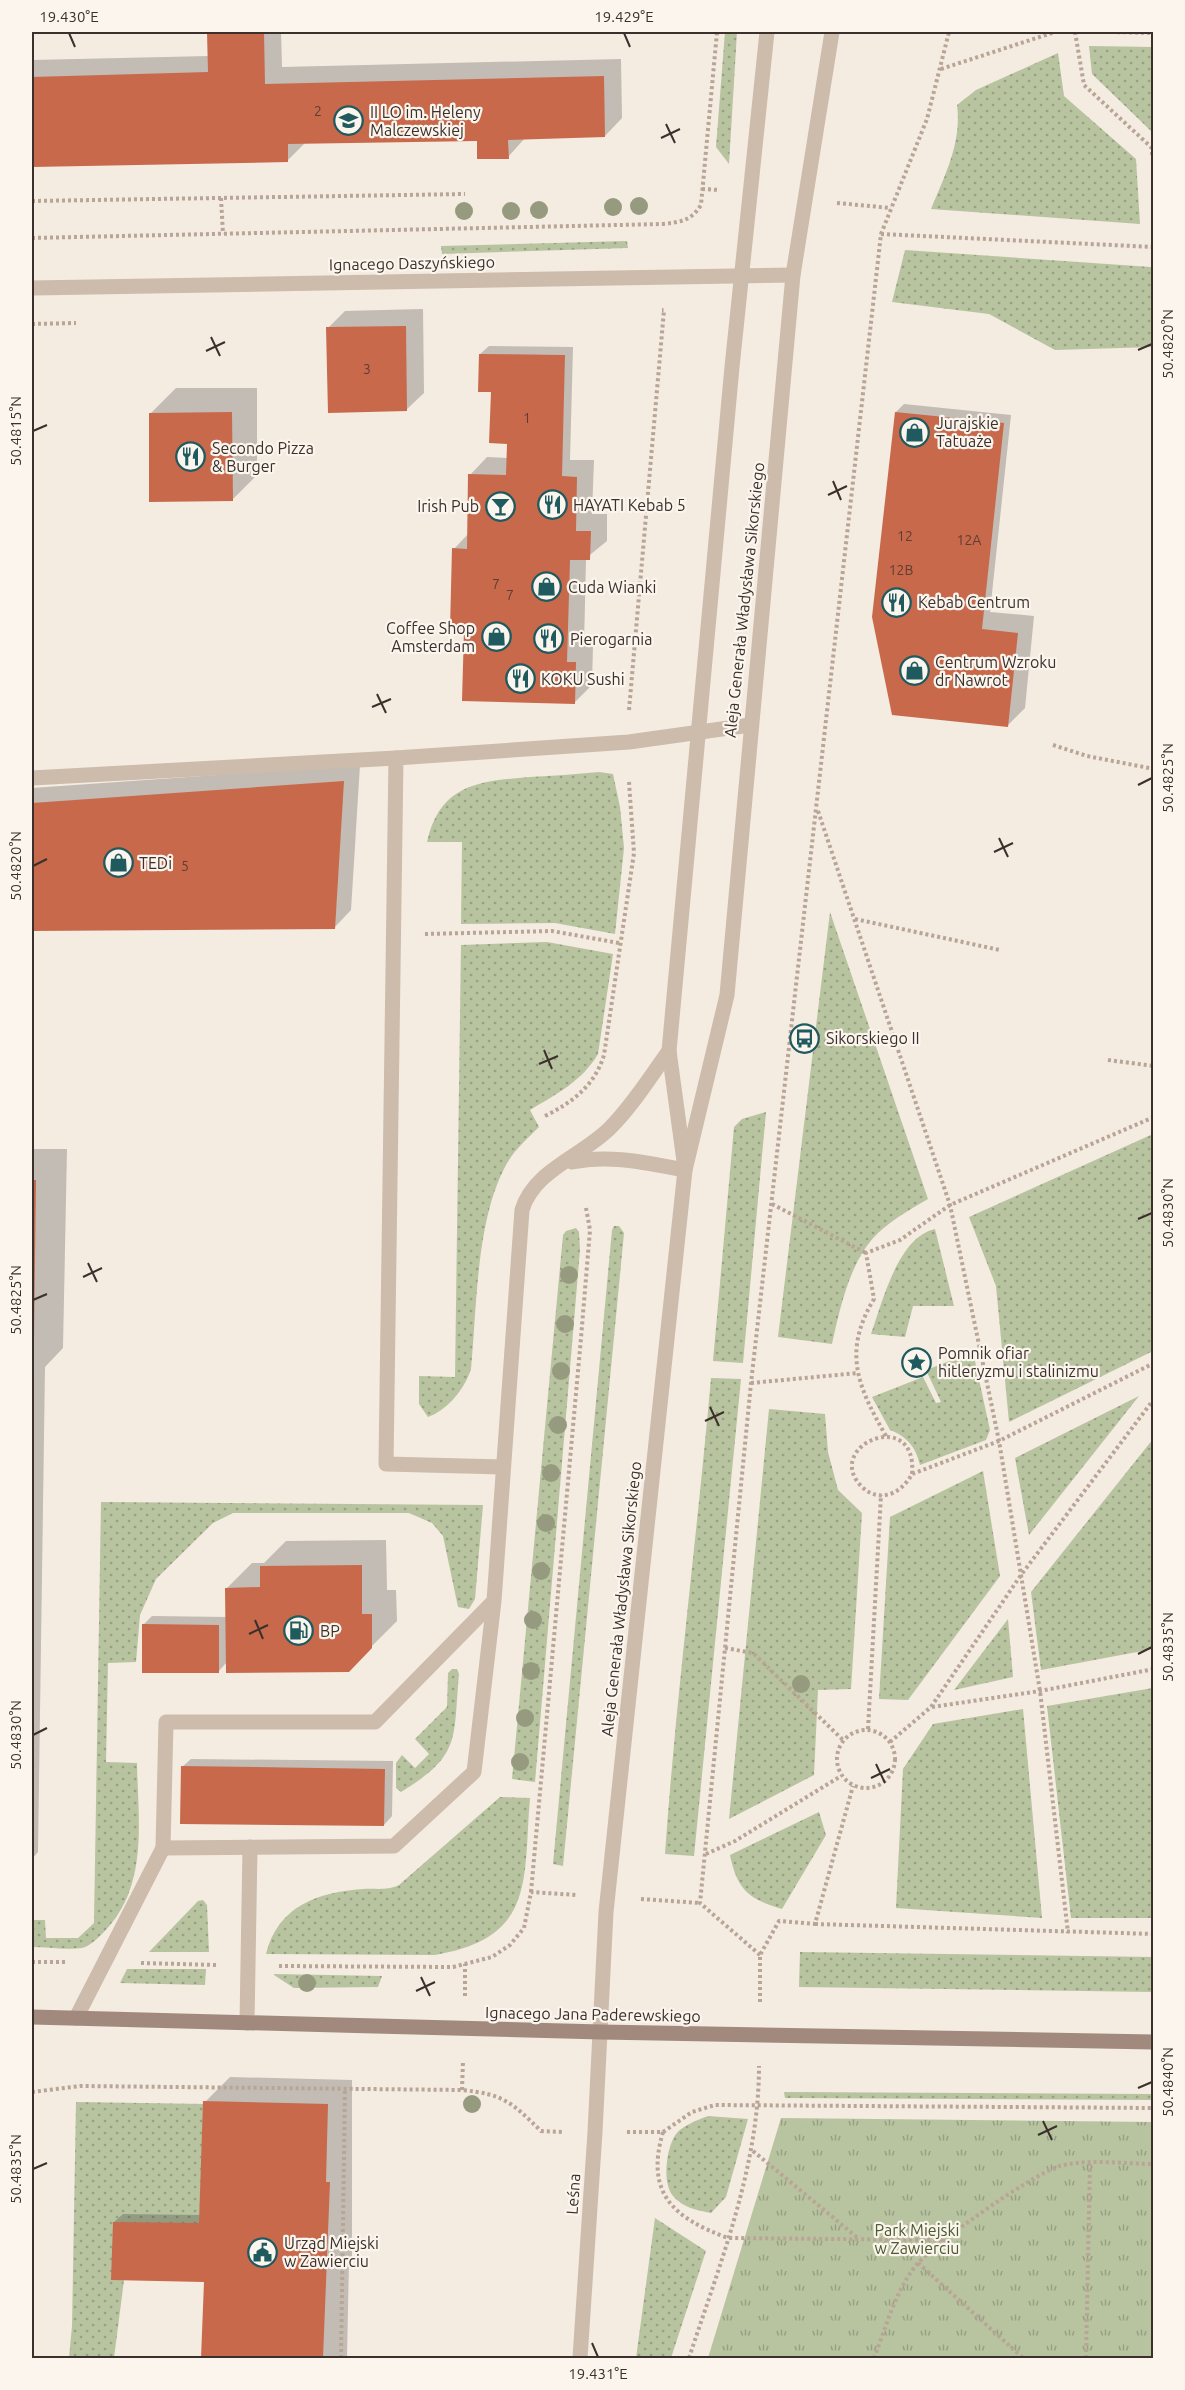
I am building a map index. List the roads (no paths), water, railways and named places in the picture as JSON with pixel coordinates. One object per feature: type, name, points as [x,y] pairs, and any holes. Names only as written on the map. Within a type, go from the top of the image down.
[{"type":"main road","name":"Ignacego Jana Paderewskiego","points":[[32,2017],[759,2036],[1154,2042]]},
{"type":"street","name":"Aleja Generała Władysława Sikorskiego","points":[[685,1170],[669,1051],[767,32]]},
{"type":"street","name":"Aleja Generała Władysława Sikorskiego","points":[[600,2032],[608,1897],[685,1170],[727,995],[750,725],[794,274],[832,32]]},
{"type":"street","name":"Ignacego Daszyńskiego","points":[[32,288],[794,274]]},
{"type":"street","points":[[32,778],[396,758],[629,742],[750,725]]},
{"type":"street","points":[[396,758],[386,1464],[503,1467]]},
{"type":"street","points":[[163,1848],[394,1846],[474,1772],[494,1601],[522,1210],[526,1196],[537,1182],[566,1163],[610,1127],[669,1051]]},
{"type":"street","points":[[566,1163],[592,1158],[620,1159],[685,1170]]},
{"type":"street","points":[[76,2018],[163,1848],[166,1722],[375,1722],[494,1601]]},
{"type":"street","points":[[247,2023],[250,1847]]},
{"type":"street","name":"Leśna","points":[[580,2358],[596,2132],[600,2032]]},
{"type":"place","name":"II LO im. Heleny Malczewskiej","points":[[349,121]]},
{"type":"place","name":"Jurajskie Tatuaże","points":[[915,432]]},
{"type":"place","name":"Secondo Pizza & Burger","points":[[191,457]]},
{"type":"place","name":"HAYATI Kebab 5","points":[[552,505]]},
{"type":"place","name":"Irish Pub","points":[[500,506]]},
{"type":"place","name":"Cuda Wianki","points":[[547,587]]},
{"type":"place","name":"Kebab Centrum","points":[[897,602]]},
{"type":"place","name":"Coffee Shop Amsterdam","points":[[496,637]]},
{"type":"place","name":"Pierogarnia","points":[[549,639]]},
{"type":"place","name":"Centrum Wzroku dr Nawrot","points":[[914,671]]},
{"type":"place","name":"KOKU Sushi","points":[[520,679]]},
{"type":"place","name":"TEDi","points":[[118,863]]},
{"type":"place","name":"Sikorskiego II","points":[[805,1038]]},
{"type":"place","name":"Pomnik ofiar hitleryzmu i stalinizmu","points":[[917,1362]]},
{"type":"place","name":"BP","points":[[299,1631]]},
{"type":"place","name":"Urząd Miejski w Zawierciu","points":[[263,2252]]},
{"type":"park label","name":"Park Miejski w Zawierciu","points":[[917,2239]]}]
